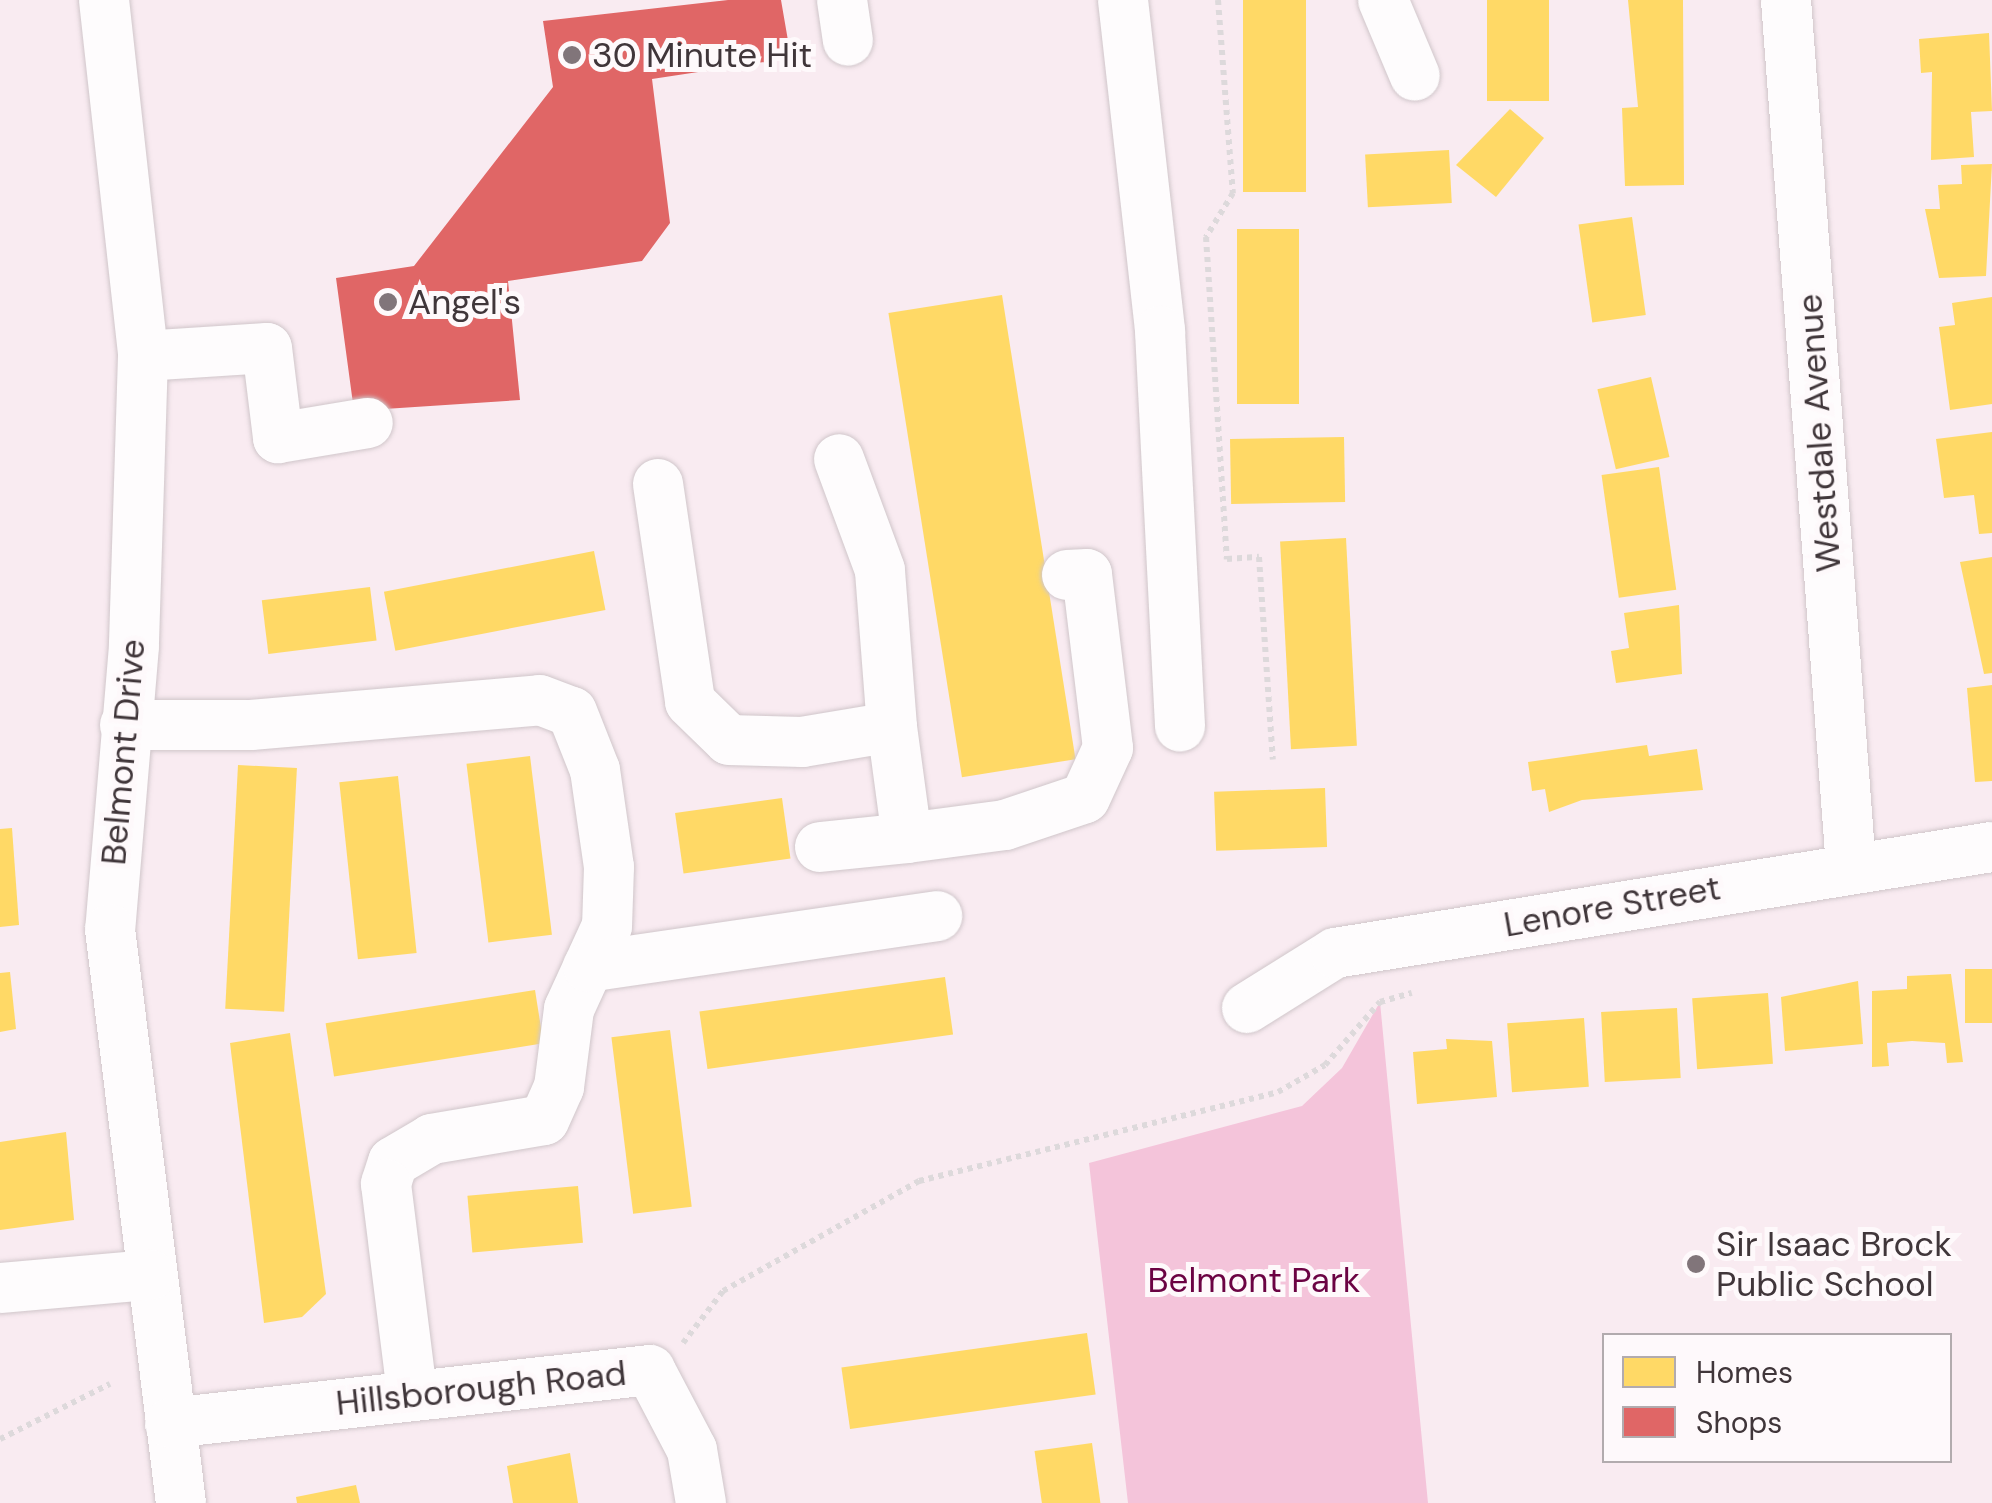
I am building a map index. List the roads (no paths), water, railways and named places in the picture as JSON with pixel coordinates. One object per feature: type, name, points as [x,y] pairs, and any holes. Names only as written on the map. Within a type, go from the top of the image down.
[{"type":"street","name":"Belmont Drive","points":[[104,0],[143,356],[125,725],[110,928],[180,1503]]},
{"type":"street","points":[[1124,0],[1160,331],[1180,726]]},
{"type":"street","points":[[1383,0],[1415,76]]},
{"type":"street","name":"Westdale Avenue","points":[[1786,0],[1851,866]]},
{"type":"street","points":[[143,356],[265,327],[278,438],[368,423]]},
{"type":"street","points":[[840,458],[880,570],[892,727],[907,838]]},
{"type":"street","points":[[658,484],[690,702],[708,726],[730,740],[766,745],[892,727]]},
{"type":"street","points":[[820,847],[1041,817],[1085,798],[1099,779],[1108,748],[1088,574],[1068,575]]},
{"type":"street","points":[[125,725],[251,725],[540,700],[572,712],[595,770],[609,867],[607,926],[588,967],[544,1120],[432,1139],[393,1162],[386,1184],[412,1393]]},
{"type":"street","name":"Lenore Street","points":[[1246,1008],[1335,953],[1851,866],[1992,848]]},
{"type":"street","points":[[588,967],[937,916]]},
{"type":"street","points":[[6,1296],[150,1275]]},
{"type":"street","name":"Hillsborough Road","points":[[170,1424],[412,1393],[650,1370],[692,1450],[700,1503]]},
{"type":"place","name":"30 Minute Hit","points":[[572,55]]},
{"type":"place","name":"Angel's","points":[[388,302]]},
{"type":"place","name":"Sir Isaac Brock Public School","points":[[1696,1264]]},
{"type":"park label","name":"Belmont Park","points":[[1254,1280]]}]
